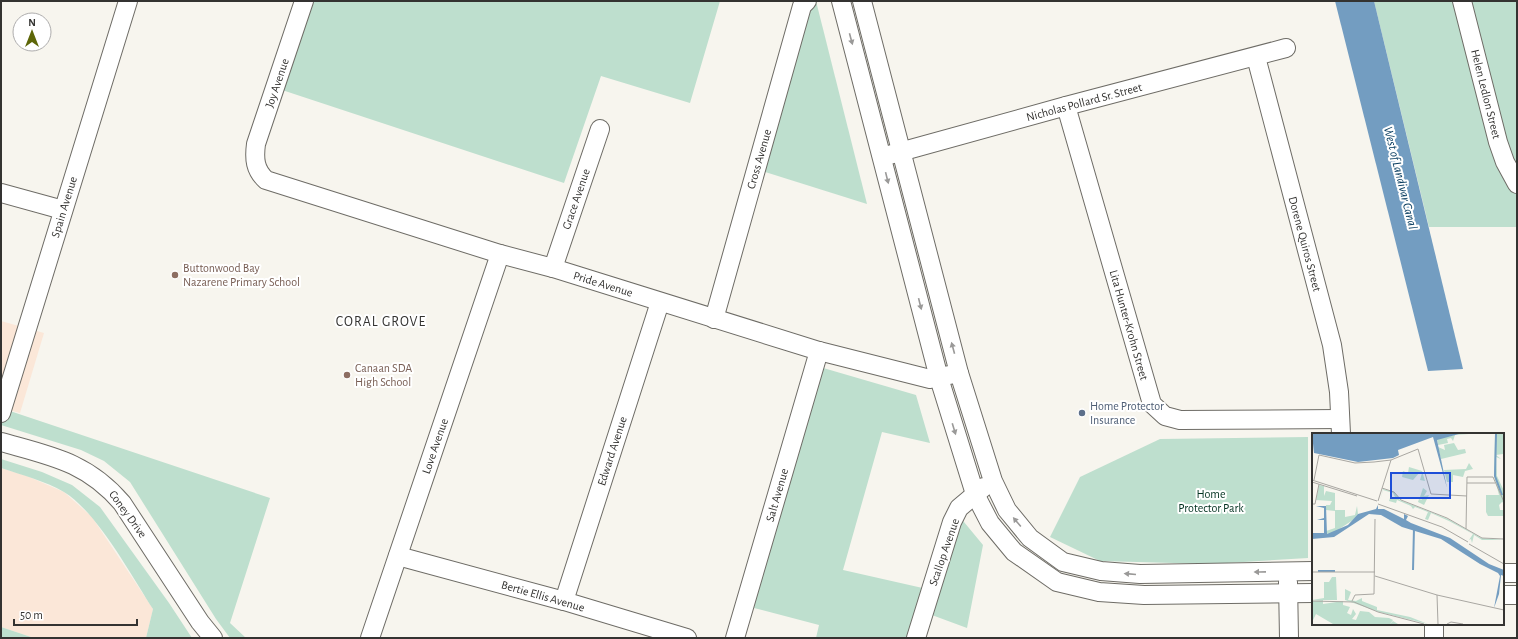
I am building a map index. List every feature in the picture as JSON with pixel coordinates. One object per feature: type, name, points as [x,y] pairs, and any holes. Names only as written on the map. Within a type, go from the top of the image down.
[{"type":"street","name":"Spain Avenue","points":[[1,414],[128,1]]},
{"type":"street","name":"Joy Avenue","points":[[256,166],[254,155],[256,144],[304,1]]},
{"type":"street","name":"Cross Avenue","points":[[714,319],[802,6],[807,1]]},
{"type":"street","points":[[841,1],[939,378],[975,494],[990,523],[1014,552],[1057,582],[1099,592],[1144,595],[1288,592],[1312,593]]},
{"type":"street","points":[[862,1],[960,373],[992,481],[1007,510],[1030,538],[1063,562],[1100,571],[1140,574],[1312,571]]},
{"type":"street","name":"Helen Ledlon Street","points":[[1462,1],[1498,142],[1505,162],[1517,184]]},
{"type":"street","name":"Nicholas Pollard Sr. Street","points":[[882,157],[1066,106],[1286,48]]},
{"type":"street","name":"Dorene Quiros Street","points":[[1256,57],[1332,345],[1336,370],[1340,427]]},
{"type":"street","name":"Lita Hunter-Krohn Street","points":[[1066,106],[1152,404],[1165,416],[1180,420],[1340,427]]},
{"type":"street","name":"Grace Avenue","points":[[553,268],[600,129]]},
{"type":"street","name":"Pride Avenue","points":[[256,166],[259,174],[266,180],[500,254],[553,268],[819,351],[930,380],[960,373]]},
{"type":"street","points":[[1,193],[63,210]]},
{"type":"street","name":"Love Avenue","points":[[370,638],[500,254]]},
{"type":"street","name":"Edward Avenue","points":[[564,601],[660,302]]},
{"type":"street","name":"Salt Avenue","points":[[735,638],[819,351]]},
{"type":"street","name":"Coney Drive","points":[[1,442],[72,463],[109,487],[122,503],[200,622],[214,638]]},
{"type":"street","name":"Scallop Avenue","points":[[916,638],[952,522],[960,508],[992,481]]},
{"type":"street","name":"Bertie Ellis Avenue","points":[[398,556],[564,601],[687,638]]},
{"type":"street","points":[[1288,571],[1289,638]]},
{"type":"street","points":[[1504,573],[1517,573]]},
{"type":"street","points":[[1504,595],[1517,595]]},
{"type":"street","points":[[1434,625],[1434,638]]},
{"type":"shaded area","points":[[1,321],[44,333],[20,413],[1,408]]},
{"type":"shaded area","points":[[1,468],[27,476],[64,492],[92,517],[153,609],[146,638],[34,638],[1,627]]},
{"type":"green space","points":[[305,1],[720,1],[690,103],[601,76],[564,183],[279,89]]},
{"type":"green space","points":[[796,1],[816,1],[867,204],[749,167]]},
{"type":"green space","points":[[1374,1],[1517,1],[1517,227],[1429,227]]},
{"type":"green space","points":[[813,365],[916,395],[930,443],[882,432],[843,570],[927,589],[953,503],[964,522],[983,545],[967,628],[921,611],[912,638],[816,638],[819,625],[754,608]]},
{"type":"green space","points":[[1,408],[270,498],[230,623],[246,638],[230,638],[216,619],[130,482],[104,461],[81,450],[1,425]]},
{"type":"green space","name":"Home Protector Park","points":[[1308,437],[1308,558],[1211,564],[1100,561],[1050,537],[1080,477],[1160,439]]},
{"type":"green space","points":[[1,459],[42,472],[72,485],[100,507],[169,603],[192,638],[146,638],[153,609],[113,545],[89,514],[76,501],[57,488],[41,481],[1,468]]},
{"type":"green space","points":[[1,627],[34,638],[1,638]]},
{"type":"water","name":"West of Landivar Canal","points":[[1335,1],[1374,1],[1463,369],[1428,371]]},
{"type":"place","name":"Buttonwood Bay Nazarene Primary School","points":[[175,275]]},
{"type":"place","name":"Canaan SDA High School","points":[[347,375]]},
{"type":"place","name":"Home Protector Insurance","points":[[1082,413]]},
{"type":"district","name":"CORAL GROVE","points":[[381,322]]}]
